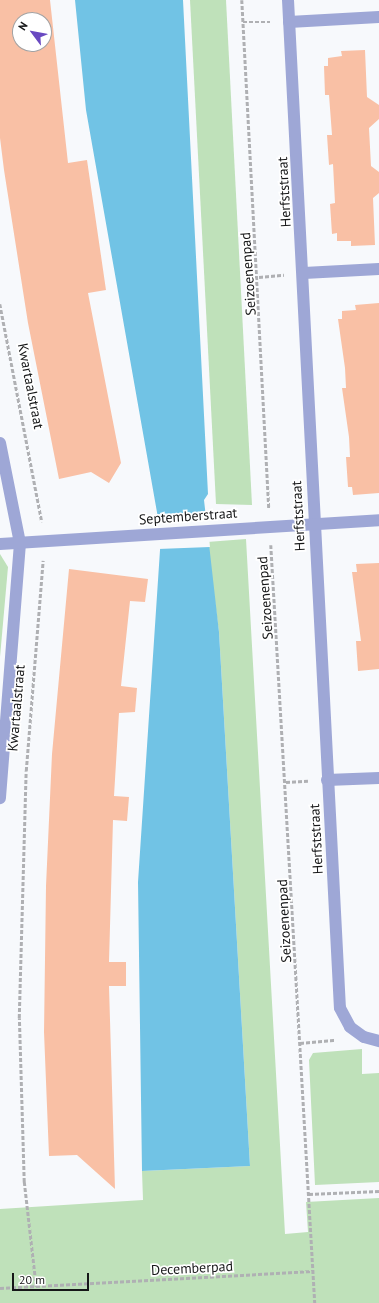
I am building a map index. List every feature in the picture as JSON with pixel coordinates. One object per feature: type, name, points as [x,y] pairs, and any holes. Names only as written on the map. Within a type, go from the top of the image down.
[{"type":"street","name":"Herfststraat","points":[[288,0],[304,273],[313,523],[340,1008],[350,1027],[364,1037]]},
{"type":"street","points":[[289,22],[379,17]]},
{"type":"street","points":[[304,273],[379,269]]},
{"type":"street","name":"Kwartaalstraat","points":[[0,443],[20,543],[0,798]]},
{"type":"street","name":"Septemberstraat","points":[[0,544],[219,529],[270,524],[379,520]]},
{"type":"street","points":[[327,780],[379,778]]},
{"type":"street","points":[[364,1037],[379,1041]]},
{"type":"path","name":"Seizoenenpad","points":[[242,0],[270,524],[315,1303]]},
{"type":"path","points":[[243,22],[289,22]]},
{"type":"path","name":"Kwartaalstraat","points":[[0,304],[45,541],[26,771],[19,1018],[24,1182],[36,1287]]},
{"type":"path","points":[[300,1043],[364,1037]]},
{"type":"path","points":[[309,1194],[379,1191]]},
{"type":"path","name":"Decemberpad","points":[[0,1288],[313,1271]]},
{"type":"green space","points":[[190,0],[226,0],[252,505],[216,504]]},
{"type":"green space","points":[[246,539],[285,1234],[308,1232],[306,1202],[379,1198],[379,1303],[0,1303],[0,1209],[143,1200],[142,1171],[250,1166],[219,632],[207,542]]},
{"type":"green space","points":[[0,554],[8,567],[0,657]]},
{"type":"green space","points":[[362,1049],[362,1074],[379,1073],[379,1182],[315,1185],[309,1060],[313,1053]]},
{"type":"water","points":[[75,0],[183,0],[208,494],[204,500],[219,632],[250,1166],[142,1171],[138,882],[161,535],[86,110]]},
{"type":"pier","points":[[207,516],[210,547],[158,549],[156,519]]},
{"type":"building","points":[[0,0],[50,0],[51,12],[12,12],[12,52],[52,52],[52,18],[68,163],[87,160],[106,290],[88,293],[121,463],[109,483],[91,472],[59,479],[28,323],[0,138]]},
{"type":"building","points":[[365,50],[367,97],[379,105],[379,119],[369,128],[371,166],[379,172],[379,193],[373,198],[375,245],[351,246],[351,241],[337,241],[337,233],[332,234],[330,204],[335,203],[333,164],[329,165],[327,135],[332,135],[329,95],[325,95],[324,66],[328,66],[328,58],[342,56],[341,51]]},
{"type":"building","points":[[379,303],[379,493],[353,495],[352,487],[348,487],[346,457],[350,457],[349,437],[342,388],[346,388],[345,368],[338,319],[342,319],[342,311],[356,310],[355,305]]},
{"type":"building","points":[[379,563],[379,669],[358,671],[356,641],[361,641],[352,572],[357,572],[356,564]]},
{"type":"building","points":[[69,569],[148,579],[145,602],[130,601],[121,686],[137,688],[135,712],[119,713],[114,796],[129,797],[127,821],[113,820],[109,962],[126,962],[126,986],[109,986],[115,1189],[77,1155],[49,1156],[44,1032],[46,886],[52,754]]}]
